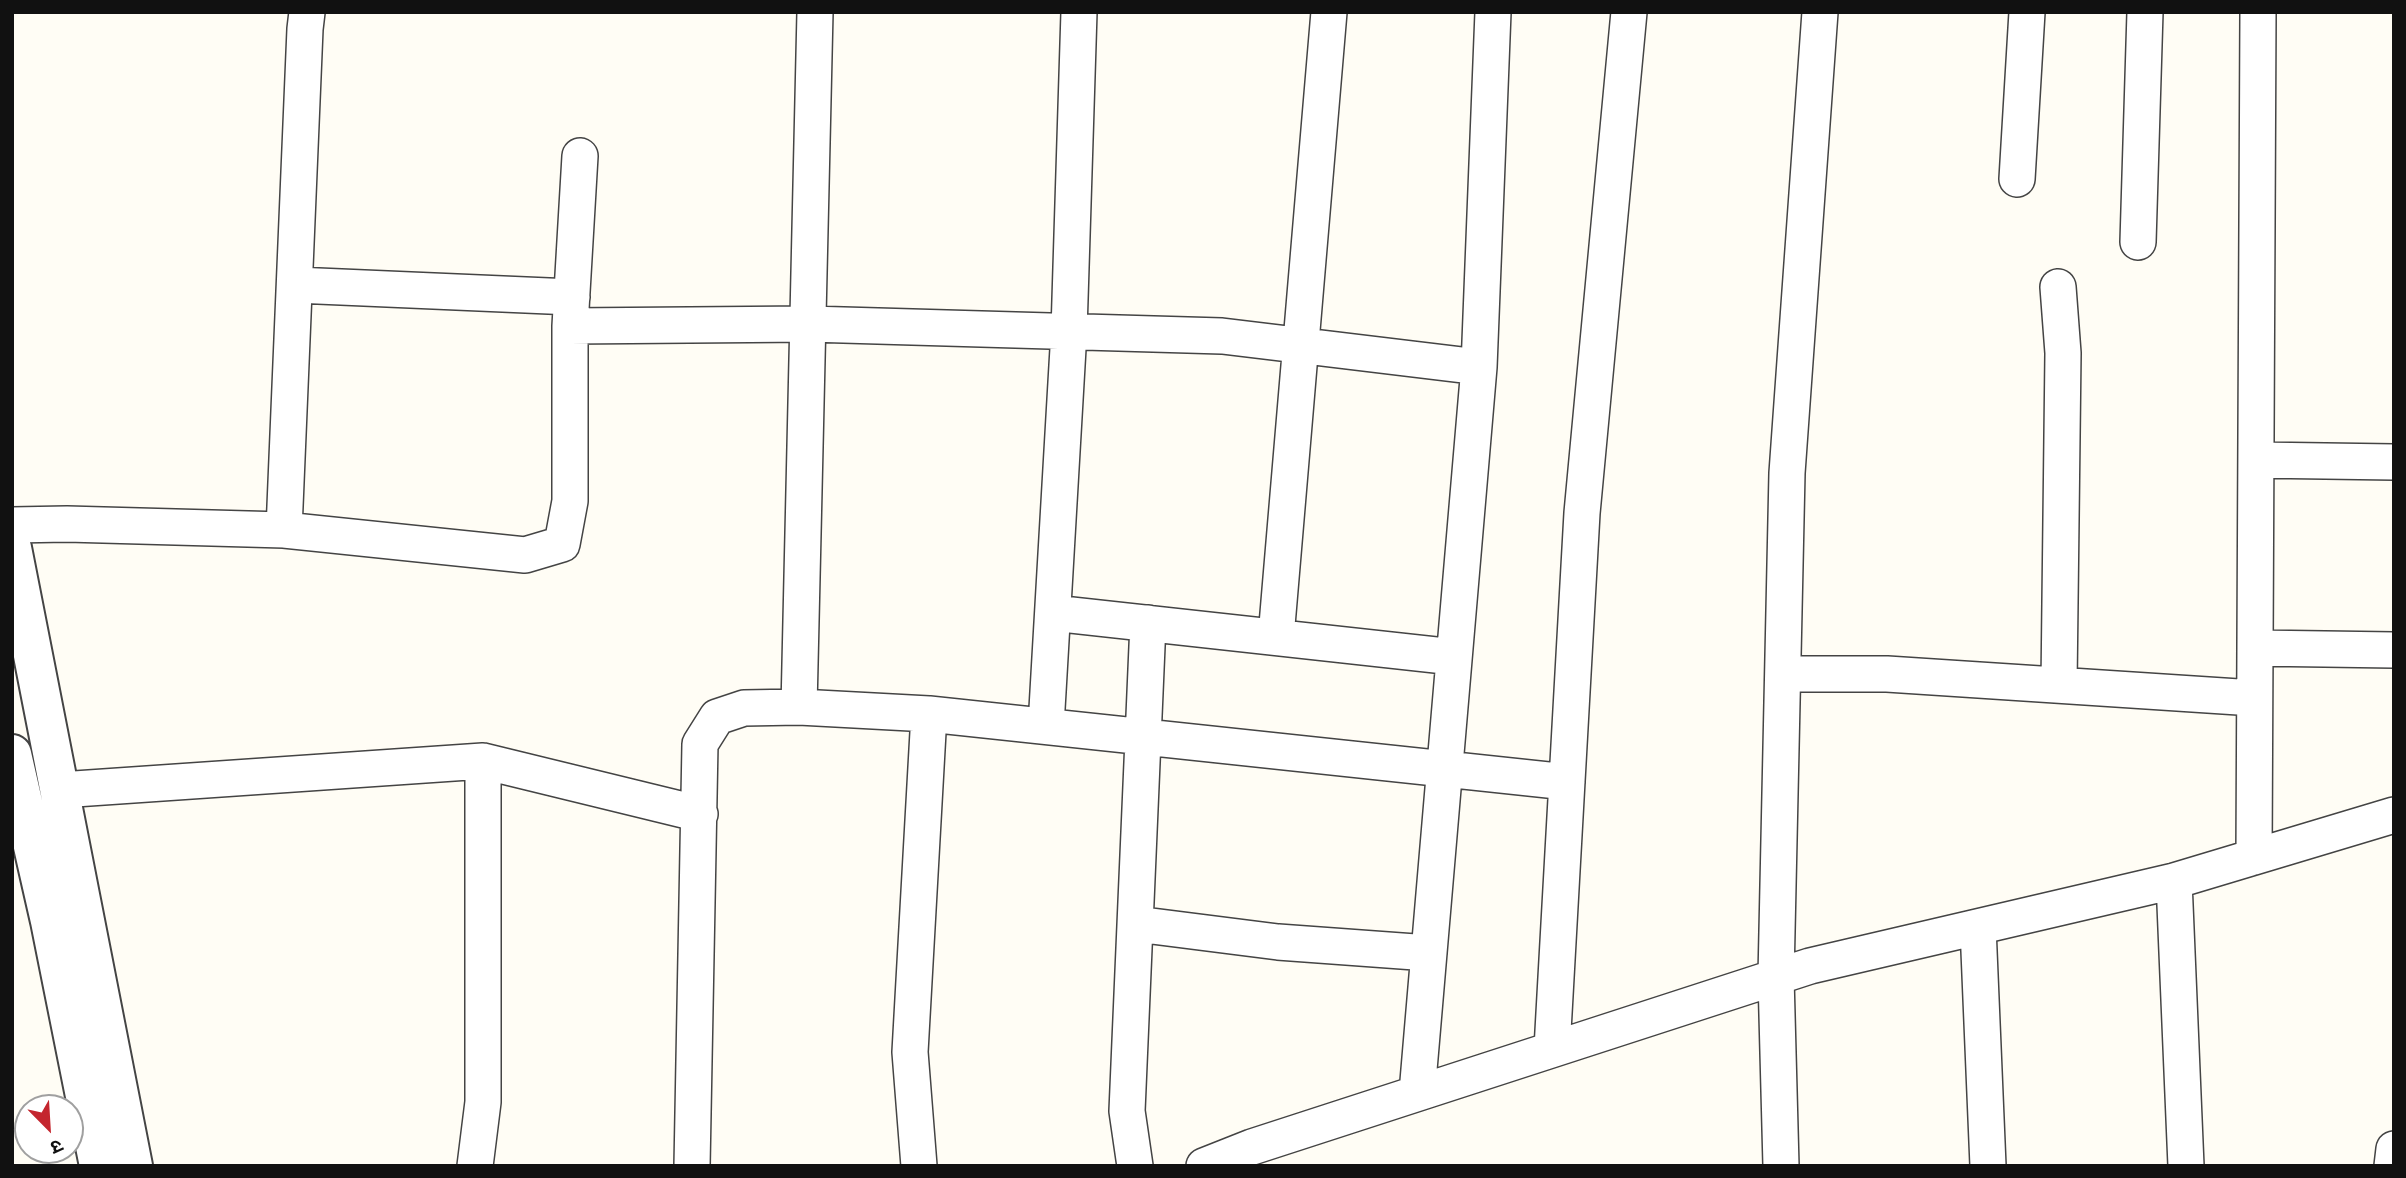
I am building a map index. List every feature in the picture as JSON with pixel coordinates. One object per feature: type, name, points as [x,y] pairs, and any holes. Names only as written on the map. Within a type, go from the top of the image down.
[{"type":"street","points":[[284,530],[307,12]]},
{"type":"street","points":[[799,707],[815,12]]},
{"type":"street","points":[[1046,726],[1069,331],[1079,12]]},
{"type":"street","points":[[1276,637],[1329,12]]},
{"type":"street","points":[[1417,1093],[1479,367],[1493,12]]},
{"type":"street","points":[[1552,1049],[1582,513],[1629,12]]},
{"type":"street","points":[[1781,1166],[1776,977],[1787,473],[1819,12]]},
{"type":"street","points":[[2017,179],[2027,12]]},
{"type":"street","points":[[2138,242],[2145,12]]},
{"type":"street","points":[[2254,857],[2258,12]]},
{"type":"street","points":[[12,525],[81,524],[284,530],[525,555],[562,544],[570,501],[571,312],[580,156]]},
{"type":"street","points":[[295,285],[571,312],[809,324],[1222,336],[1479,367]]},
{"type":"street","points":[[2058,287],[2063,353],[2059,685]]},
{"type":"street","points":[[2256,460],[2394,462]]},
{"type":"street","points":[[12,548],[133,1166]]},
{"type":"street","points":[[1053,613],[1454,657]]},
{"type":"street","points":[[1135,1166],[1127,1111],[1148,623]]},
{"type":"street","points":[[2255,648],[2394,650]]},
{"type":"street","points":[[1783,674],[1887,674],[2254,698]]},
{"type":"street","points":[[692,1166],[700,744],[717,718],[744,708],[799,707],[929,714],[1567,782]]},
{"type":"street","points":[[919,1166],[910,1052],[929,714]]},
{"type":"street","points":[[12,754],[16,794],[50,921],[99,1166]]},
{"type":"street","points":[[60,790],[483,761],[700,814]]},
{"type":"street","points":[[475,1166],[483,1102],[483,761]]},
{"type":"street","points":[[1203,1166],[1252,1146],[1810,966],[2174,881],[2394,815]]},
{"type":"street","points":[[2174,881],[2186,1166]]},
{"type":"street","points":[[1136,924],[1278,942],[1429,953]]},
{"type":"street","points":[[1978,927],[1988,1166]]},
{"type":"street","points":[[2392,1166],[2394,1149]]}]
